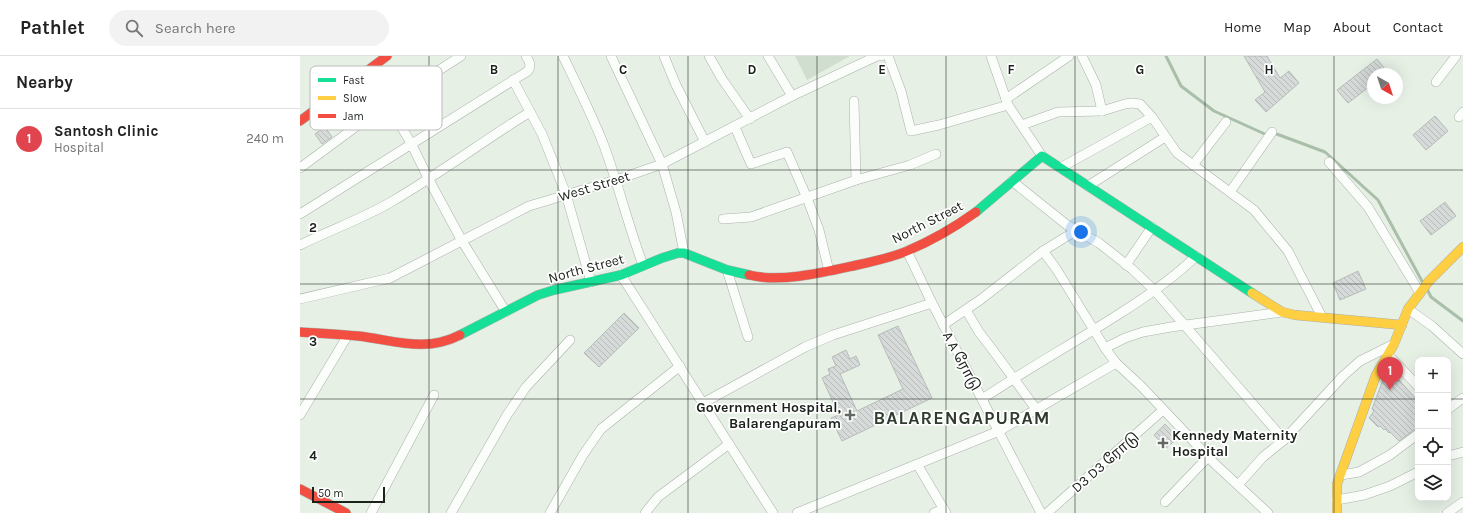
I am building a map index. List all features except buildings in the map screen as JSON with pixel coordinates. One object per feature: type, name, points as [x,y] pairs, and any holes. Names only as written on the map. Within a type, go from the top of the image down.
[{"type":"street","points":[[373,66],[387,56]]},
{"type":"street","points":[[442,68],[461,56]]},
{"type":"street","points":[[442,124],[530,68],[529,61],[526,56]]},
{"type":"street","points":[[563,56],[592,117],[616,180],[631,232],[644,265]]},
{"type":"street","points":[[611,56],[662,164],[676,212],[684,253]]},
{"type":"street","points":[[664,56],[676,85],[705,142]]},
{"type":"street","points":[[709,56],[722,79],[750,118]]},
{"type":"street","points":[[768,56],[792,96]]},
{"type":"street","name":"West Street","points":[[300,299],[390,278],[529,206],[616,180],[662,164],[792,96],[877,56],[881,56]]},
{"type":"street","points":[[888,56],[901,91],[911,131],[939,125],[1007,102],[1069,56]]},
{"type":"street","points":[[991,56],[1007,102],[1042,156],[1060,168],[1282,312],[1295,315],[1402,325]]},
{"type":"street","points":[[1082,56],[1096,85],[1102,111]]},
{"type":"street","points":[[1436,82],[1456,56]]},
{"type":"street","points":[[513,80],[542,134],[566,194],[591,282]]},
{"type":"street","points":[[854,101],[856,180]]},
{"type":"street","points":[[1022,125],[1058,112],[1102,111],[1132,102],[1140,104],[1152,117],[1177,153],[1254,210],[1288,251],[1322,317]]},
{"type":"street","points":[[300,245],[390,203],[429,180],[496,132],[530,112]]},
{"type":"street","points":[[300,121],[310,113]]},
{"type":"street","points":[[1060,168],[1152,117]]},
{"type":"street","points":[[1193,165],[1226,122]]},
{"type":"street","points":[[734,126],[751,164],[787,152],[819,230],[829,271]]},
{"type":"street","points":[[300,168],[351,130]]},
{"type":"street","points":[[404,130],[462,241],[506,312]]},
{"type":"street","points":[[300,214],[433,130]]},
{"type":"street","points":[[1230,192],[1272,132]]},
{"type":"street","points":[[1088,186],[1165,137]]},
{"type":"street","points":[[723,219],[751,217],[936,154]]},
{"type":"street","name":"North Street","points":[[300,332],[348,335],[418,345],[436,343],[456,337],[538,295],[622,275],[644,265],[678,253],[684,253],[727,270],[756,277],[792,278],[886,258],[907,251],[947,231],[975,213],[1042,156]]},
{"type":"street","points":[[1329,162],[1368,207],[1420,293]]},
{"type":"street","points":[[1012,181],[1049,212],[1099,243],[1155,290],[1284,440]]},
{"type":"street","points":[[1126,265],[1152,227]]},
{"type":"street","points":[[943,325],[966,310],[1043,251],[1077,230]]},
{"type":"street","points":[[1337,513],[1337,484],[1376,375],[1394,344],[1408,309],[1429,280],[1463,247]]},
{"type":"street","name":"A A ரோடு","points":[[907,251],[943,325],[1041,513]]},
{"type":"street","points":[[1043,251],[1057,270],[1105,348],[1116,363],[1141,386],[1208,458],[1268,513]]},
{"type":"street","points":[[982,399],[1013,378],[1094,330],[1155,290],[1196,256]]},
{"type":"street","points":[[727,270],[748,337]]},
{"type":"street","points":[[622,275],[773,513]]},
{"type":"street","points":[[703,403],[805,347],[833,335],[932,303]]},
{"type":"street","points":[[1408,309],[1432,326],[1463,354]]},
{"type":"street","points":[[966,310],[978,332],[1036,409]]},
{"type":"street","points":[[1105,348],[1125,338],[1143,332],[1282,312]]},
{"type":"street","points":[[300,415],[348,335]]},
{"type":"street","points":[[451,513],[507,415],[522,392],[570,340]]},
{"type":"street","points":[[1238,485],[1263,457],[1284,440],[1342,376],[1360,361],[1394,344]]},
{"type":"street","points":[[1388,354],[1415,383]]},
{"type":"street","points":[[797,513],[998,431],[1116,363]]},
{"type":"street","points":[[550,513],[583,455],[602,429],[680,366]]},
{"type":"street","points":[[372,513],[434,395]]},
{"type":"street","points":[[1451,408],[1463,398]]},
{"type":"street","name":"D3 D3 ரோடு","points":[[1047,513],[1164,410]]},
{"type":"street","points":[[1341,474],[1359,472],[1390,455],[1415,436]]},
{"type":"street","points":[[645,513],[658,497],[728,444]]},
{"type":"street","points":[[1451,455],[1463,452]]},
{"type":"street","points":[[1165,502],[1208,458]]},
{"type":"street","points":[[917,464],[945,511],[934,513]]},
{"type":"street","points":[[1337,500],[1364,495],[1390,486],[1415,474]]},
{"type":"street","points":[[300,489],[346,513]]},
{"type":"street","points":[[1447,513],[1463,502]]},
{"type":"green space","points":[[795,56],[850,56],[807,80]]},
{"type":"waterway","points":[[1166,56],[1181,86],[1214,111],[1267,135]]},
{"type":"waterway","points":[[1274,133],[1325,152],[1378,200],[1423,283]]},
{"type":"waterway","points":[[1427,289],[1431,297],[1463,321]]},
{"type":"traffic: fast","points":[[976,212],[1042,156],[1252,293]]},
{"type":"traffic: fast","points":[[460,335],[538,295],[621,275],[678,253],[684,253],[727,270],[749,275]]},
{"type":"traffic: slow","points":[[1337,513],[1337,484],[1376,375],[1394,344],[1408,309],[1429,281],[1463,247]]},
{"type":"traffic: slow","points":[[1252,293],[1282,312],[1295,315],[1402,325]]},
{"type":"traffic: jam","points":[[374,66],[387,56]]},
{"type":"traffic: jam","points":[[300,121],[310,114]]},
{"type":"traffic: jam","points":[[749,275],[775,278],[803,276],[876,261],[916,247],[934,238],[976,212]]},
{"type":"traffic: jam","points":[[300,332],[358,336],[409,344],[434,343],[460,335]]},
{"type":"traffic: jam","points":[[300,489],[346,513]]},
{"type":"place","name":"Santosh Clinic","points":[[1390,390]]},
{"type":"place","name":"Government Hospital, Balarengapuram","points":[[850,415]]},
{"type":"place","name":"Kennedy Maternity Hospital","points":[[1163,443]]},
{"type":"district","name":"BALARENGAPURAM","points":[[962,418]]}]
